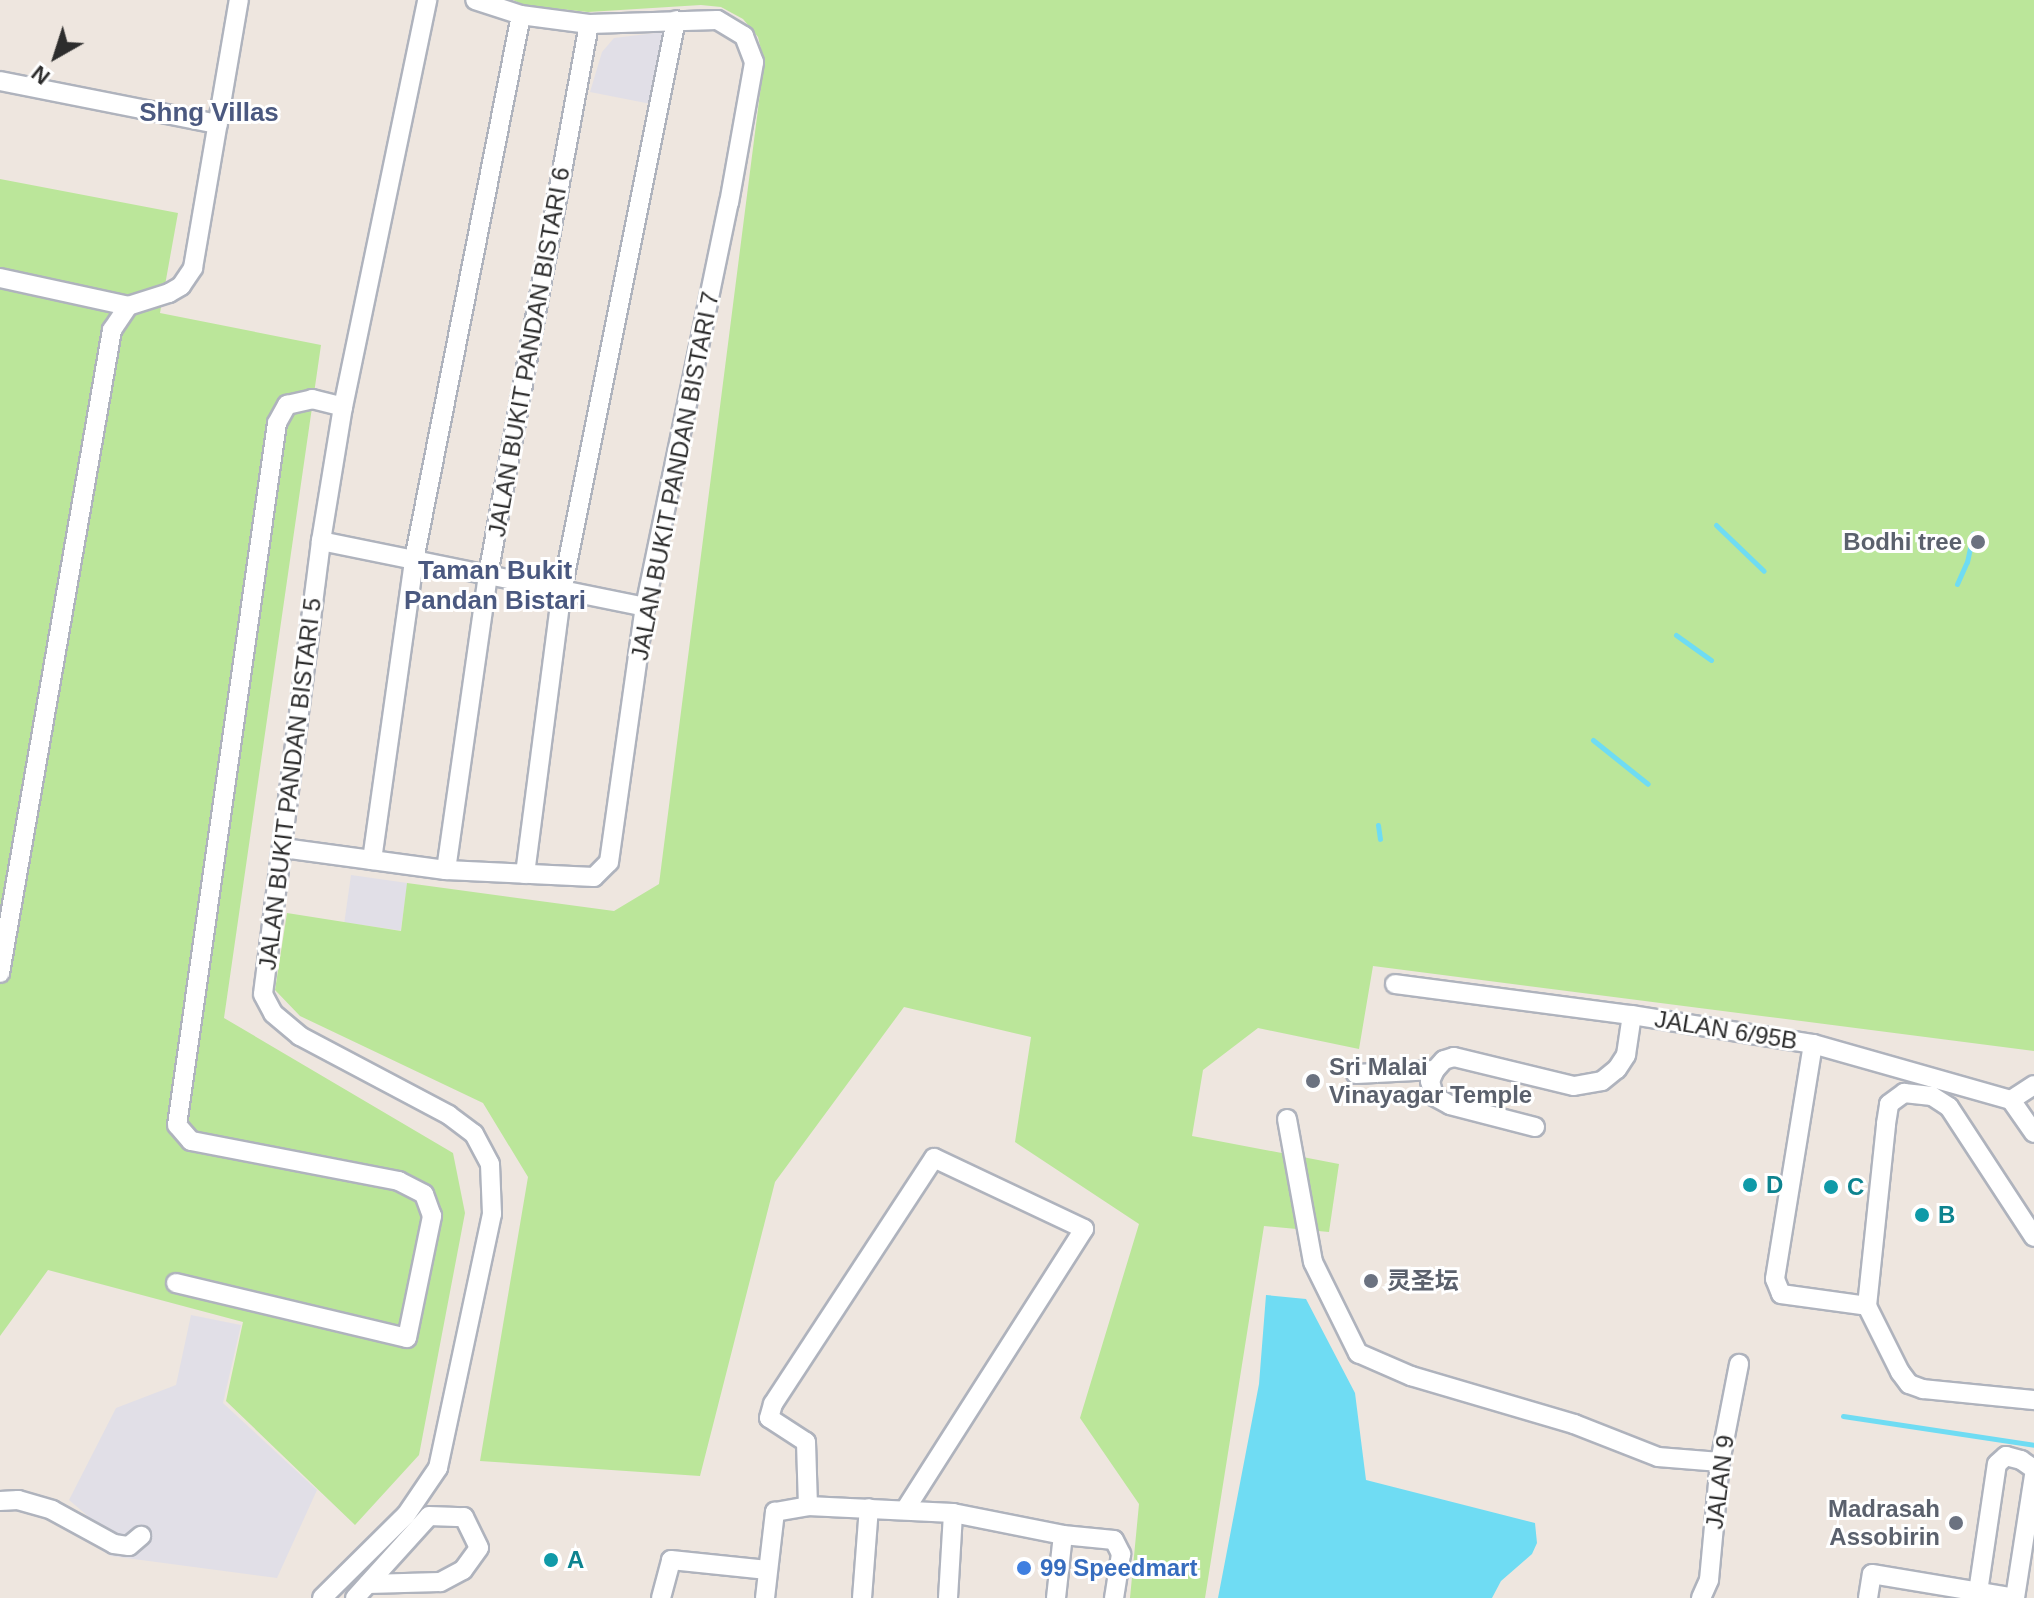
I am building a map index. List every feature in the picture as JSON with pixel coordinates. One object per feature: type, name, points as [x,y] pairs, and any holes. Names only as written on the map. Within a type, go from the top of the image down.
[{"type":"street","points":[[0,278],[128,306],[181,286],[193,268],[239,0]]},
{"type":"street","name":"JALAN BUKIT PANDAN BISTARI 5","points":[[322,1598],[406,1515],[438,1468],[489,1229],[493,1188],[484,1148],[462,1123],[300,1036],[267,1004],[264,983],[321,541],[343,407],[427,0]]},
{"type":"street","name":"JALAN BUKIT PANDAN BISTARI 7","points":[[283,848],[446,870],[594,877],[609,862],[645,607],[729,203],[754,62],[744,36],[727,23],[702,18],[589,24],[521,15],[475,0]]},
{"type":"street","points":[[372,860],[414,560],[521,15]]},
{"type":"street","points":[[525,874],[562,590],[676,20]]},
{"type":"street","name":"JALAN BUKIT PANDAN BISTARI 6","points":[[446,870],[488,575],[589,24]]},
{"type":"street","points":[[0,81],[218,124]]},
{"type":"street","points":[[0,973],[112,330],[128,306]]},
{"type":"street","points":[[176,1283],[407,1338],[432,1216],[424,1194],[399,1181],[191,1141],[177,1125],[277,423],[287,405],[312,399],[343,407]]},
{"type":"street","points":[[321,541],[645,607]]},
{"type":"street","name":"JALAN 6/95B","points":[[1395,984],[1632,1015],[1813,1044],[2011,1100]]},
{"type":"street","points":[[1535,1127],[1450,1105],[1434,1096],[1430,1081],[1435,1070],[1444,1060],[1454,1057],[1574,1086],[1602,1081],[1617,1069],[1626,1055],[1632,1015]]},
{"type":"street","points":[[1813,1044],[1775,1279],[1781,1294],[1867,1306]]},
{"type":"street","points":[[1356,1074],[1435,1070]]},
{"type":"street","points":[[2034,1085],[2011,1100],[2034,1133]]},
{"type":"street","points":[[2034,1237],[1949,1107],[1932,1096],[1904,1093],[1889,1104],[1867,1306],[1909,1384],[1923,1389],[2034,1400]]},
{"type":"street","points":[[1287,1119],[1313,1262],[1358,1353],[1411,1376],[1574,1424],[1658,1457],[1720,1462]]},
{"type":"street","points":[[808,1506],[806,1442],[769,1418],[773,1404],[934,1158],[1084,1229],[906,1508]]},
{"type":"street","name":"JALAN 9","points":[[1701,1598],[1709,1580],[1720,1462],[1739,1364]]},
{"type":"street","points":[[1868,1598],[1872,1574],[1978,1592],[2015,1598],[2034,1472],[2021,1460],[2006,1456],[1997,1464],[1978,1592]]},
{"type":"street","points":[[0,1501],[18,1500],[52,1510],[114,1544],[129,1546],[141,1536]]},
{"type":"street","points":[[765,1598],[775,1512],[808,1506],[906,1508],[953,1513],[1063,1535],[1114,1540],[1121,1554],[1114,1598]]},
{"type":"street","points":[[862,1598],[869,1508]]},
{"type":"street","points":[[948,1598],[953,1513]]},
{"type":"street","points":[[429,1516],[464,1517],[479,1548],[463,1570],[440,1582],[361,1591],[429,1516]]},
{"type":"street","points":[[1056,1598],[1063,1535]]},
{"type":"street","points":[[661,1598],[671,1560],[767,1570]]},
{"type":"shaded area","points":[[664,32],[651,104],[590,92],[602,52],[614,38]]},
{"type":"shaded area","points":[[351,875],[407,883],[401,930],[344,923]]},
{"type":"shaded area","points":[[191,1315],[241,1325],[223,1403],[317,1490],[277,1578],[111,1556],[84,1539],[89,1517],[69,1500],[116,1408],[176,1385]]},
{"type":"green space","points":[[513,0],[2034,0],[2034,1051],[1373,966],[1359,1049],[1258,1028],[1203,1070],[1192,1136],[1339,1164],[1329,1232],[1264,1226],[1205,1598],[1130,1598],[1139,1504],[1080,1418],[1139,1224],[1015,1142],[1031,1037],[904,1007],[775,1182],[700,1476],[480,1461],[528,1177],[483,1103],[300,1016],[275,990],[287,913],[401,931],[407,883],[614,911],[659,884],[764,62],[758,37],[743,19],[721,7],[701,5],[588,12],[524,5]]},
{"type":"green space","points":[[0,179],[178,213],[160,313],[321,345],[224,1018],[453,1153],[465,1213],[419,1455],[355,1525],[226,1401],[243,1322],[48,1270],[0,1336]]},
{"type":"water","points":[[1266,1295],[1306,1299],[1355,1393],[1366,1480],[1535,1523],[1537,1543],[1532,1554],[1501,1581],[1492,1598],[1218,1598],[1259,1384]]},
{"type":"waterway","points":[[1716,525],[1764,571]]},
{"type":"waterway","points":[[1957,584],[1967,562],[1973,534]]},
{"type":"waterway","points":[[1676,635],[1711,660]]},
{"type":"waterway","points":[[1593,740],[1648,784]]},
{"type":"waterway","points":[[1378,825],[1380,839]]},
{"type":"waterway","points":[[1843,1416],[2034,1445]]},
{"type":"place","name":"Bodhi tree","points":[[1978,542]]},
{"type":"place","name":"Sri Malai Vinayagar Temple","points":[[1313,1081]]},
{"type":"place","name":"D","points":[[1750,1185]]},
{"type":"place","name":"C","points":[[1831,1187]]},
{"type":"place","name":"B","points":[[1922,1215]]},
{"type":"place","name":"灵圣坛","points":[[1371,1281]]},
{"type":"place","name":"Madrasah Assobirin","points":[[1956,1523]]},
{"type":"place","name":"A","points":[[551,1560]]},
{"type":"place","name":"99 Speedmart","points":[[1024,1568]]},
{"type":"district","name":"Shng Villas","points":[[209,113]]},
{"type":"district","name":"Taman Bukit Pandan Bistari","points":[[495,586]]}]
